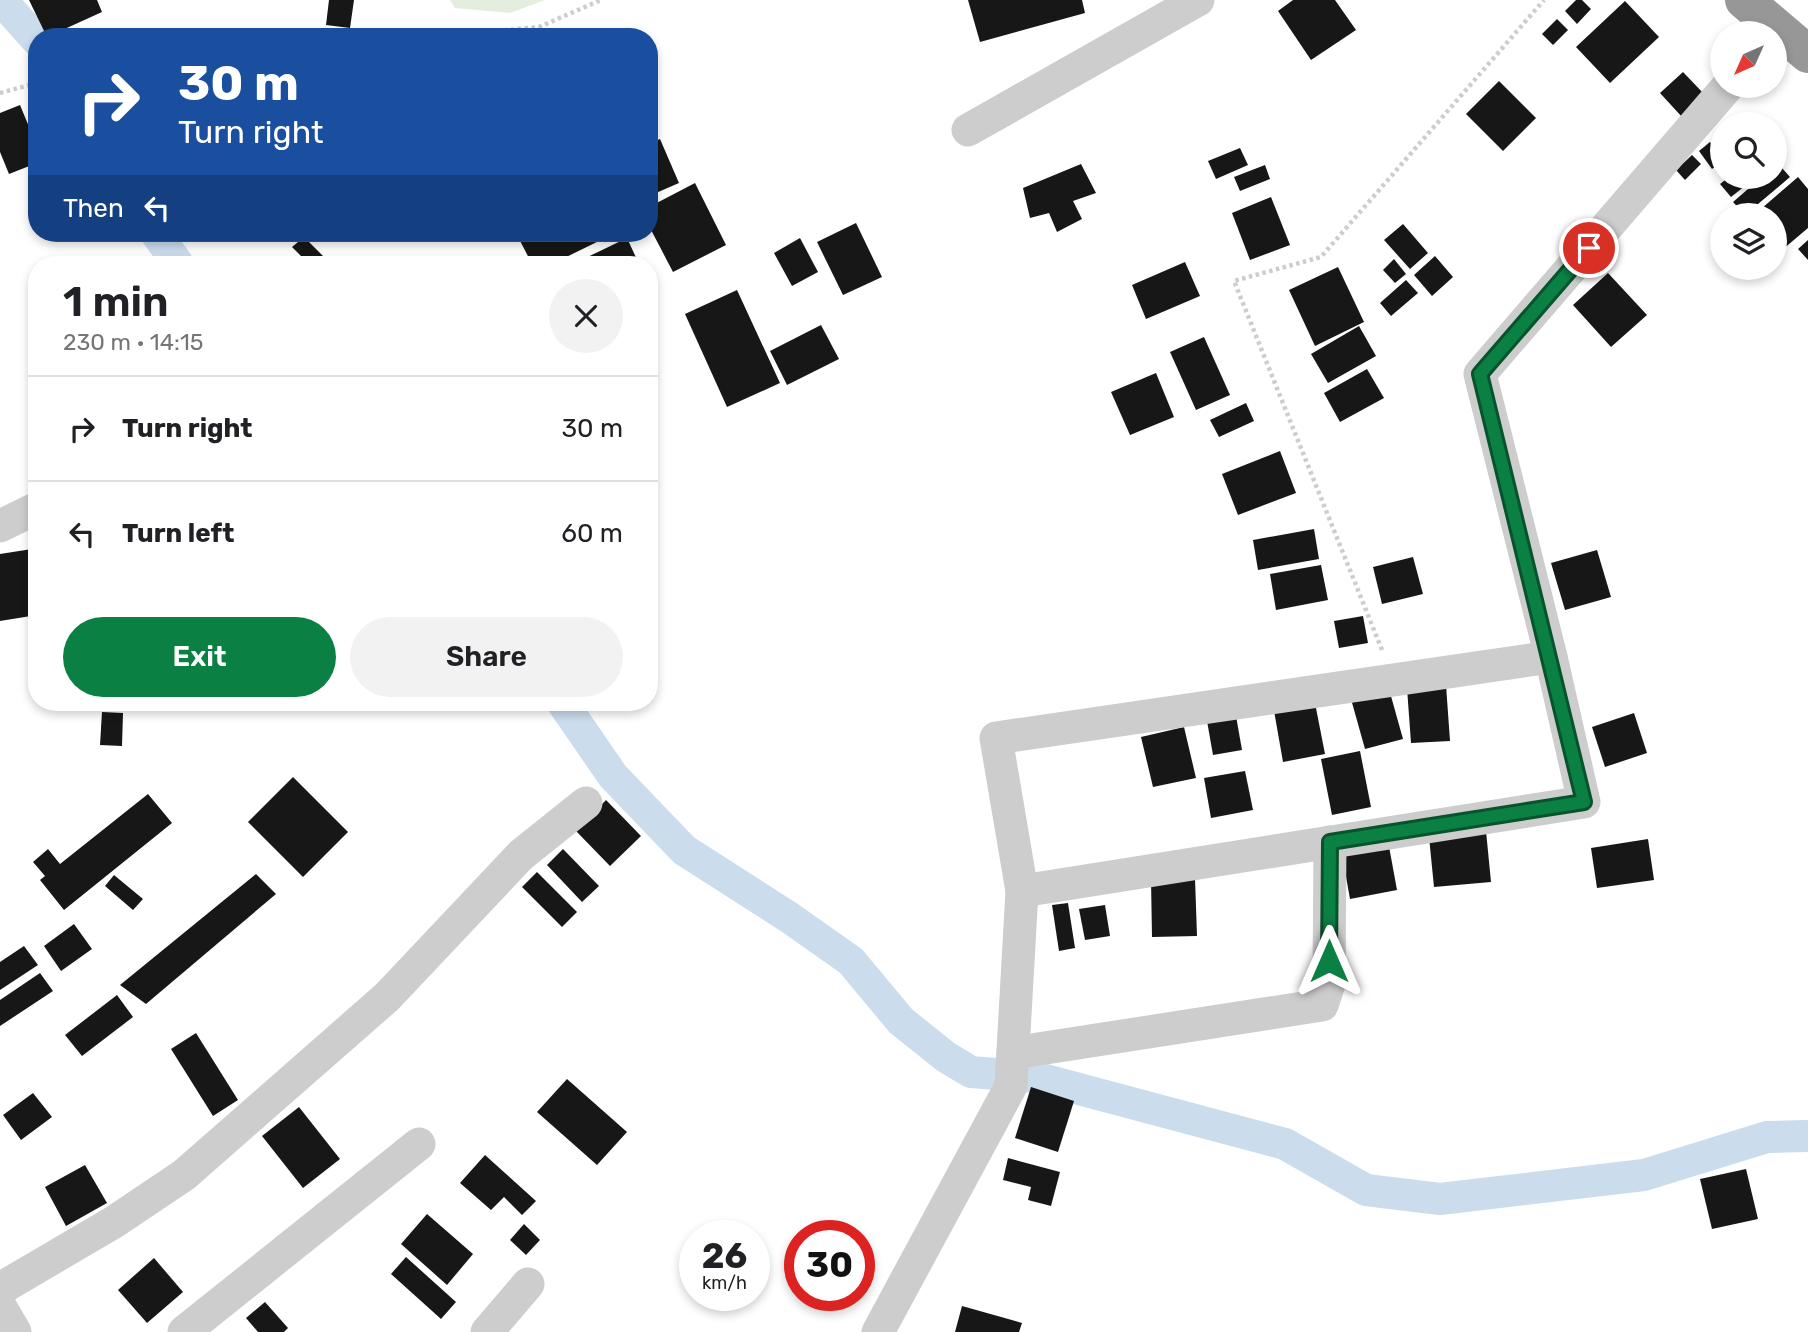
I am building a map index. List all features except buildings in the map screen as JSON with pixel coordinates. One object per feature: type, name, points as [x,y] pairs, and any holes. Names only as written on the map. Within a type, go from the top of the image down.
[{"type":"highway","points":[[1744,0],[1765,21]]},
{"type":"highway","points":[[1787,39],[1808,54]]},
{"type":"street","points":[[968,130],[1198,0]]},
{"type":"street","points":[[1022,891],[1584,802],[1551,657],[1480,374],[1717,98]]},
{"type":"street","points":[[0,526],[28,512]]},
{"type":"street","points":[[878,1332],[1013,1065],[1022,891],[996,738],[1551,657]]},
{"type":"street","points":[[0,1289],[114,1222],[184,1175],[387,997],[521,855],[586,803]]},
{"type":"street","points":[[1013,1065],[1322,1005],[1329,984],[1330,842]]},
{"type":"street","points":[[184,1332],[419,1143]]},
{"type":"street","points":[[486,1332],[528,1284]]},
{"type":"street","points":[[0,1306],[15,1332]]},
{"type":"path","points":[[528,28],[539,27],[601,0]]},
{"type":"path","points":[[1394,680],[1234,281],[1321,257],[1544,0]]},
{"type":"path","points":[[0,93],[28,85]]},
{"type":"green space","points":[[450,0],[545,0],[510,13],[455,8]]},
{"type":"waterway","points":[[1,0],[28,30]]},
{"type":"waterway","points":[[162,242],[172,256]]},
{"type":"waterway","points":[[568,711],[613,776],[684,850],[851,961],[901,1021],[946,1057],[971,1072],[1034,1077],[1285,1144],[1366,1190],[1440,1199],[1644,1175],[1767,1137],[1808,1136]]},
{"type":"route","points":[[1329,961],[1330,842],[1584,802],[1551,657],[1480,374],[1589,248]]}]
